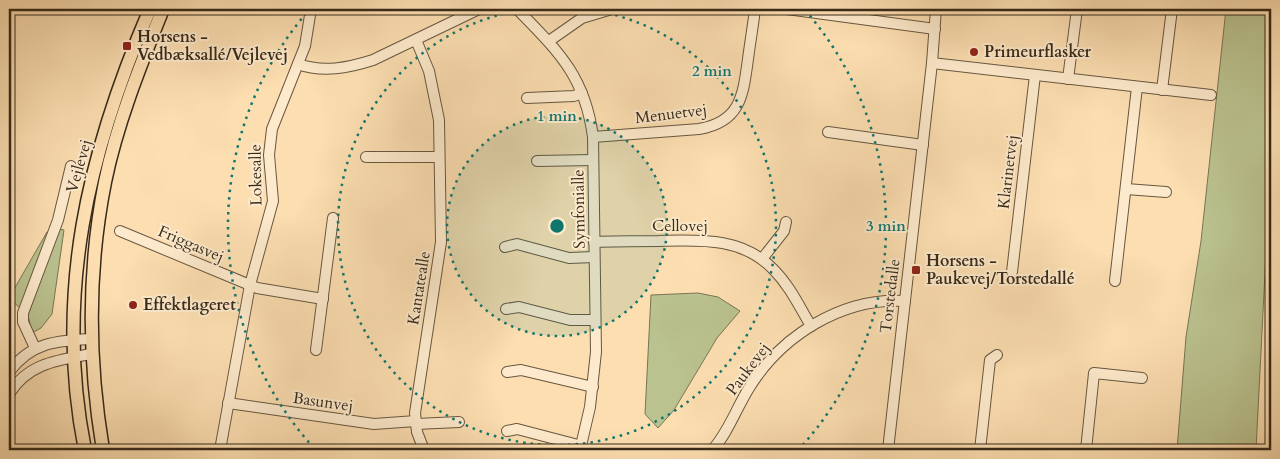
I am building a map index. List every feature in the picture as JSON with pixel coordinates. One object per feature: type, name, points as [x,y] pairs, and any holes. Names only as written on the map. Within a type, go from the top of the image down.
[{"type":"main road","name":"Vejlevej","points":[[85,450],[73,340],[76,256],[86,199],[119,92],[150,9]]},
{"type":"main road","name":"Vejlevej","points":[[103,450],[91,354],[90,298],[94,253],[105,180],[131,94],[163,9]]},
{"type":"street","name":"Lokesalle","points":[[220,450],[250,285],[273,201],[269,155],[272,129],[305,46],[311,9]]},
{"type":"street","points":[[298,64],[328,69],[356,66],[416,40],[478,9]]},
{"type":"street","name":"Symfonialle","points":[[507,431],[517,429],[581,448],[593,387],[596,352],[593,160],[590,116],[582,92],[571,70],[549,42],[517,9]]},
{"type":"street","points":[[549,42],[582,18],[612,9]]},
{"type":"street","name":"Menuetvej","points":[[592,137],[699,129],[710,127],[727,118],[735,110],[743,92],[755,9]]},
{"type":"street","points":[[788,9],[935,29]]},
{"type":"street","name":"Torstedalle","points":[[888,450],[932,64],[936,9]]},
{"type":"street","points":[[1068,79],[1076,9]]},
{"type":"street","points":[[1162,90],[1172,9]]},
{"type":"street","name":"Kantatealle","points":[[416,40],[434,89],[438,120],[441,242],[416,401],[416,422],[424,450]]},
{"type":"street","points":[[932,64],[1211,95]]},
{"type":"street","name":"Klarinetvej","points":[[1012,272],[1035,75]]},
{"type":"street","points":[[1115,281],[1138,87]]},
{"type":"street","points":[[527,98],[574,96],[582,92]]},
{"type":"street","points":[[828,132],[923,145]]},
{"type":"street","points":[[366,157],[439,157]]},
{"type":"street","name":"Symfonialle","points":[[537,161],[593,160]]},
{"type":"street","name":"Vejlevej","points":[[35,348],[23,322],[23,313],[58,220],[70,166]]},
{"type":"street","points":[[1126,189],[1166,192]]},
{"type":"street","points":[[316,350],[333,218]]},
{"type":"street","points":[[762,259],[784,231],[786,222]]},
{"type":"street","name":"Friggasvej","points":[[120,231],[250,285]]},
{"type":"street","name":"Cellovej","points":[[594,242],[713,240],[736,245],[762,259],[785,283],[810,326]]},
{"type":"street","name":"Symfonialle","points":[[505,247],[517,244],[569,258],[594,258]]},
{"type":"street","points":[[250,285],[262,290],[323,299]]},
{"type":"street","name":"Paukevej","points":[[715,449],[758,374],[782,348],[810,326],[854,308],[890,301],[905,301]]},
{"type":"street","points":[[506,309],[519,307],[570,320],[595,320]]},
{"type":"street","points":[[9,372],[35,348],[54,341],[91,339]]},
{"type":"street","points":[[9,394],[26,374],[34,368],[48,362],[91,354]]},
{"type":"street","points":[[980,450],[990,360],[997,355]]},
{"type":"street","points":[[507,372],[521,370],[593,387]]},
{"type":"street","points":[[1086,450],[1094,372],[1142,378]]},
{"type":"street","name":"Basunvej","points":[[228,403],[374,424],[416,422]]},
{"type":"street","points":[[416,422],[459,422]]},
{"type":"green space","points":[[1226,9],[1271,9],[1271,233],[1267,233],[1256,450],[1177,450],[1186,337],[1201,241]]},
{"type":"green space","points":[[59,229],[64,230],[52,314],[41,328],[32,333],[28,315]]},
{"type":"green space","points":[[47,232],[52,232],[20,308],[9,298]]},
{"type":"green space","points":[[698,293],[718,297],[740,311],[717,338],[674,410],[658,428],[645,414],[651,295]]},
{"type":"place","name":"Horsens - Vedbæksallé/Vejlevej","points":[[127,46]]},
{"type":"place","name":"Primeurflasker","points":[[974,52]]},
{"type":"place","name":"Horsens - Paukevej/Torstedallé","points":[[916,270]]},
{"type":"place","name":"Effektlageret","points":[[133,305]]}]
